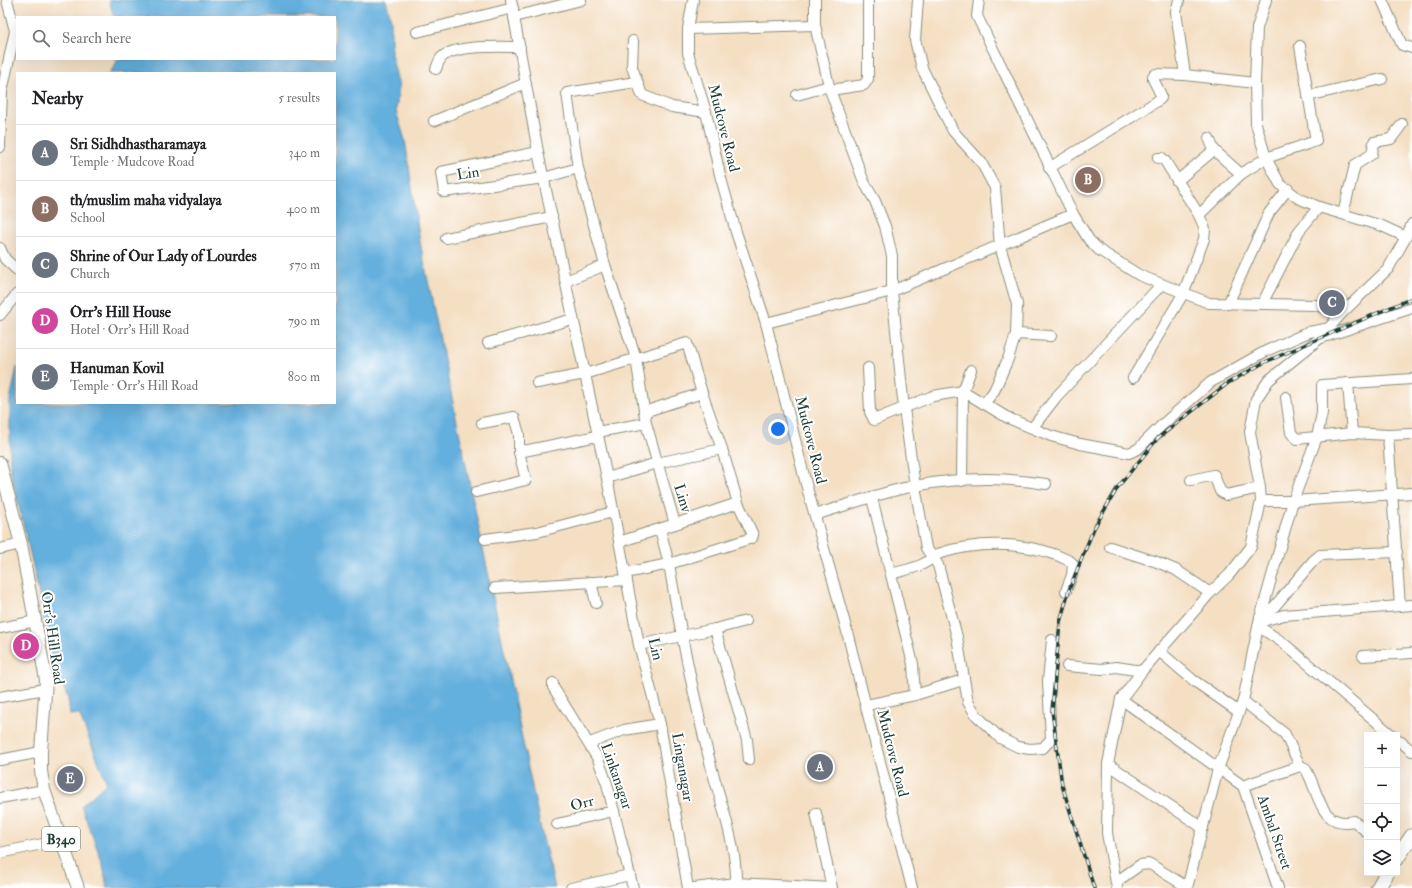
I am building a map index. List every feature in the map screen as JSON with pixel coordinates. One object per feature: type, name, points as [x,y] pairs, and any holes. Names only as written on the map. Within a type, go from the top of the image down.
[{"type":"highway","points":[[1400,853],[1412,836]]},
{"type":"highway","points":[[1378,888],[1385,876]]},
{"type":"main road","name":"Orr’s Hill Road","points":[[0,463],[21,544],[46,680],[41,752],[41,771],[44,790],[78,888]]},
{"type":"street","points":[[0,147],[2,92],[15,31],[7,0]]},
{"type":"street","points":[[417,32],[513,8],[581,0]]},
{"type":"street","name":"Mudcove Road","points":[[693,0],[688,29],[688,53],[706,112],[720,175],[736,232],[766,323],[815,515],[866,705],[912,888]]},
{"type":"street","points":[[815,0],[815,25],[829,88],[864,182],[875,201],[885,226],[892,256],[892,291],[904,409],[926,548],[940,568],[957,637],[963,680],[972,709],[1000,738],[1018,747],[1030,749],[1043,748],[1051,739],[1048,681],[1052,640]]},
{"type":"street","points":[[797,95],[829,88],[864,85],[868,79],[868,0]]},
{"type":"street","points":[[918,0],[915,40],[922,68],[954,131],[981,162],[995,188],[1000,246],[1017,304],[1016,334],[1008,359],[994,391],[984,404]]},
{"type":"street","points":[[979,0],[977,16],[1049,168],[1073,214],[1089,240],[1099,250],[1139,275],[1183,294],[1209,303],[1315,305],[1342,313]]},
{"type":"street","points":[[1179,0],[1176,12],[1185,75]]},
{"type":"street","points":[[1266,0],[1257,28],[1255,83],[1256,124],[1266,158],[1280,184],[1298,198],[1319,207],[1382,226],[1406,237]]},
{"type":"street","points":[[1382,0],[1402,45],[1412,48]]},
{"type":"street","name":"Lin","points":[[513,8],[538,152],[607,478],[639,645],[660,724]]},
{"type":"street","points":[[688,29],[815,25]]},
{"type":"street","points":[[633,41],[632,67],[636,82],[642,95],[672,107],[706,112]]},
{"type":"street","points":[[1199,215],[1241,174],[1266,158],[1316,140],[1300,46]]},
{"type":"street","points":[[436,69],[441,58],[453,52],[479,47],[520,47]]},
{"type":"street","points":[[1049,168],[1161,98],[1153,79],[1156,74],[1185,75],[1255,83]]},
{"type":"street","points":[[1308,96],[1382,79]]},
{"type":"street","points":[[519,452],[646,423],[636,358],[605,265],[578,168],[566,93],[636,82]]},
{"type":"street","points":[[434,122],[526,83]]},
{"type":"street","points":[[1343,214],[1355,165],[1372,154],[1374,142],[1391,139],[1402,124]]},
{"type":"street","points":[[1209,138],[1214,150],[1241,174]]},
{"type":"street","points":[[1177,181],[1214,150]]},
{"type":"street","name":"Lin","points":[[538,152],[441,172],[444,192],[544,178],[578,168]]},
{"type":"street","points":[[1133,378],[1138,366],[1183,294],[1204,239],[1205,229],[1199,215],[1165,161],[1162,158],[1158,158]]},
{"type":"street","points":[[1228,304],[1269,213],[1288,190]]},
{"type":"street","points":[[1262,304],[1299,231],[1319,207]]},
{"type":"street","points":[[766,323],[892,291],[1073,214]]},
{"type":"street","points":[[446,238],[552,217]]},
{"type":"street","points":[[1117,885],[1107,833],[1108,764],[1121,699],[1142,671],[1210,593],[1229,575],[1251,546],[1261,501],[1250,432],[1256,399],[1269,380],[1319,339],[1342,313],[1388,269],[1412,224]]},
{"type":"street","points":[[0,248],[5,259],[16,269]]},
{"type":"street","points":[[566,281],[605,265]]},
{"type":"street","points":[[1033,427],[1057,396],[1161,285]]},
{"type":"street","points":[[0,315],[16,295]]},
{"type":"street","points":[[1319,339],[1412,308]]},
{"type":"street","points":[[488,343],[574,318]]},
{"type":"street","points":[[868,368],[871,418],[874,420],[880,419],[933,396],[963,391],[1008,418],[1033,427],[1051,436],[1080,444],[1129,454],[1138,449],[1163,424],[1211,382],[1266,351],[1309,332],[1330,328]]},
{"type":"street","points":[[1016,334],[1051,336]]},
{"type":"street","points":[[495,588],[540,587],[626,577],[753,538],[738,503],[687,343],[585,374],[537,383]]},
{"type":"street","points":[[962,481],[963,391],[971,370]]},
{"type":"street","points":[[1117,885],[1140,865],[1150,864],[1187,888],[1218,769],[1243,701],[1259,622],[1292,501],[1317,437],[1322,412],[1322,385],[1412,379]]},
{"type":"street","points":[[1348,383],[1352,433]]},
{"type":"street","points":[[644,412],[702,393]]},
{"type":"street","points":[[1286,397],[1294,437],[1297,439],[1352,433],[1388,435],[1412,434]]},
{"type":"street","points":[[476,492],[526,480],[519,452],[519,434],[514,416],[482,423]]},
{"type":"street","name":"Linv","points":[[619,542],[675,524],[646,423]]},
{"type":"street","points":[[1388,435],[1400,606]]},
{"type":"street","points":[[607,478],[657,463],[722,449]]},
{"type":"street","points":[[1191,480],[1214,475],[1217,478],[1220,491],[1226,495],[1260,488]]},
{"type":"street","points":[[815,515],[915,486],[962,481],[1018,479],[1046,484]]},
{"type":"street","points":[[1261,501],[1292,501],[1412,493]]},
{"type":"street","points":[[872,498],[913,664],[915,695]]},
{"type":"street","points":[[675,524],[738,503]]},
{"type":"street","points":[[485,539],[537,532],[613,512]]},
{"type":"street","points":[[660,529],[669,564],[682,636],[709,756],[735,852],[736,886]]},
{"type":"street","points":[[0,549],[21,544]]},
{"type":"street","points":[[891,574],[922,564],[932,557],[951,550],[989,545],[1016,547],[1050,554],[1068,560],[1073,564],[1072,575],[1066,591]]},
{"type":"street","points":[[1110,547],[1157,562],[1176,570],[1210,593]]},
{"type":"street","points":[[1259,622],[1320,555],[1397,552]]},
{"type":"street","points":[[591,582],[596,603]]},
{"type":"street","points":[[1259,622],[1284,616],[1412,605]]},
{"type":"street","points":[[0,628],[36,620]]},
{"type":"street","points":[[639,645],[746,622]]},
{"type":"street","points":[[1259,622],[1388,732]]},
{"type":"street","points":[[715,629],[747,740],[748,760]]},
{"type":"street","points":[[1159,651],[1193,680],[1239,712]]},
{"type":"street","points":[[1363,656],[1412,653]]},
{"type":"street","points":[[1067,666],[1102,669],[1124,668],[1142,671]]},
{"type":"street","points":[[866,705],[915,695],[963,680]]},
{"type":"street","name":"Linkanagar","points":[[553,683],[553,687],[590,743],[598,759],[614,811],[633,888]]},
{"type":"street","points":[[0,697],[45,689]]},
{"type":"street","points":[[1121,699],[1243,786],[1300,766]]},
{"type":"street","points":[[1243,701],[1285,734],[1300,766],[1305,768],[1308,772],[1324,812],[1330,818],[1345,823],[1354,820],[1364,829]]},
{"type":"street","name":"Linganagar","points":[[590,743],[624,730],[660,724],[688,888]]},
{"type":"street","points":[[1400,741],[1412,751]]},
{"type":"street","points":[[0,760],[41,752]]},
{"type":"street","points":[[1108,764],[1203,828]]},
{"type":"street","name":"Ambal Street","points":[[1243,786],[1278,888]]},
{"type":"street","points":[[0,798],[44,790]]},
{"type":"street","name":"Orr","points":[[557,824],[614,811]]},
{"type":"street","points":[[694,888],[736,886],[832,888],[816,813]]},
{"type":"street","points":[[0,853],[61,840]]},
{"type":"street","points":[[571,888],[630,875]]},
{"type":"water","points":[[109,0],[386,0],[391,20],[391,54],[399,86],[396,111],[405,140],[420,242],[541,830],[555,888],[107,888],[103,864],[81,806],[107,783],[79,714],[70,715],[68,698],[52,660],[34,570],[10,469],[10,400],[16,372],[16,404],[336,404],[336,72],[110,72],[116,64],[117,60],[336,60],[336,16],[114,16]]},
{"type":"railway","points":[[1094,888],[1062,785],[1052,711],[1060,622],[1069,590],[1094,528],[1118,487],[1158,438],[1228,383],[1263,363],[1412,298]]},
{"type":"place","name":"th/muslim maha vidyalaya","points":[[1088,180]]},
{"type":"place","name":"Shrine of Our Lady of Lourdes","points":[[1332,303]]},
{"type":"place","name":"Orr's Hill House","points":[[26,646]]},
{"type":"place","name":"Sri Sidhdhastharamaya","points":[[820,767]]},
{"type":"place","name":"Hanuman Kovil","points":[[70,779]]}]
